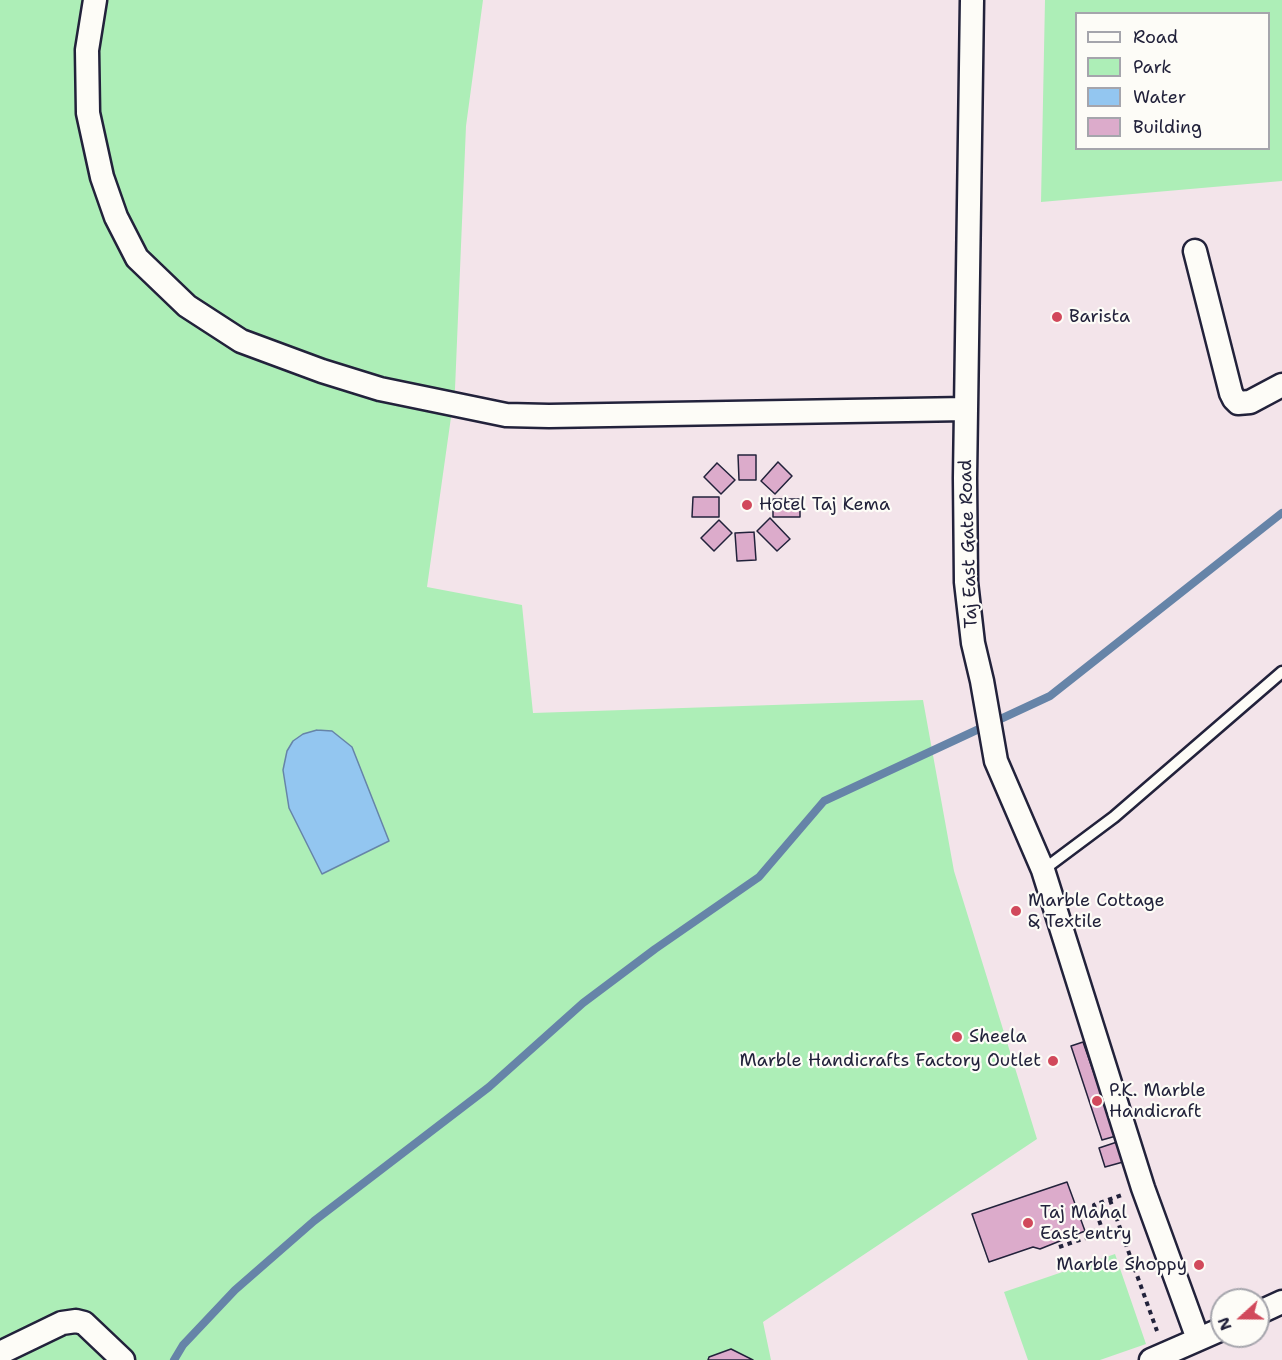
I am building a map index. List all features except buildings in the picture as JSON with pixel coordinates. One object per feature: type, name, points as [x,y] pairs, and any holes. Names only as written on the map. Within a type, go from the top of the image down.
[{"type":"street","points":[[95,0],[87,50],[88,112],[102,177],[116,217],[137,258],[187,306],[241,341],[322,371],[380,389],[506,415],[966,409]]},
{"type":"street","name":"Taj East Gate Road","points":[[972,0],[966,582],[973,643],[996,760],[1043,870],[1143,1188],[1198,1339]]},
{"type":"street","points":[[1195,251],[1234,399],[1238,403],[1250,402],[1282,385]]},
{"type":"street","points":[[0,1353],[62,1323],[76,1321],[84,1323],[123,1360]]},
{"type":"street","points":[[1158,1357],[1210,1334]]},
{"type":"lane","points":[[1043,870],[1114,817],[1282,672]]},
{"type":"path","points":[[1059,1247],[1102,1232],[1094,1205],[1110,1200],[1158,1357]]},
{"type":"green space","points":[[0,0],[483,0],[466,126],[455,389],[427,587],[522,605],[533,713],[923,700],[954,871],[1037,1139],[763,1322],[771,1360],[0,1360]]},
{"type":"green space","points":[[1045,0],[1282,0],[1282,181],[1041,202]]},
{"type":"green space","points":[[1115,1254],[1146,1344],[1100,1360],[1028,1360],[1004,1292]]},
{"type":"water","points":[[317,730],[332,731],[352,747],[389,841],[322,874],[289,808],[283,770],[287,751],[293,741],[303,734]]},
{"type":"waterway","points":[[174,1360],[183,1345],[235,1290],[314,1221],[489,1087],[583,1003],[655,949],[759,877],[824,801],[1050,696],[1282,513]]},
{"type":"place","name":"Barista","points":[[1057,317]]},
{"type":"place","name":"Hotel Taj Kema","points":[[747,505]]},
{"type":"place","name":"Marble Cottage & Textile","points":[[1016,911]]},
{"type":"place","name":"Sheela","points":[[957,1037]]},
{"type":"place","name":"Marble Handicrafts Factory Outlet","points":[[1053,1061]]},
{"type":"place","name":"P.K. Marble Handicraft","points":[[1097,1101]]},
{"type":"place","name":"Taj Mahal East entry","points":[[1028,1223]]},
{"type":"place","name":"Marble Shoppy","points":[[1199,1265]]}]
